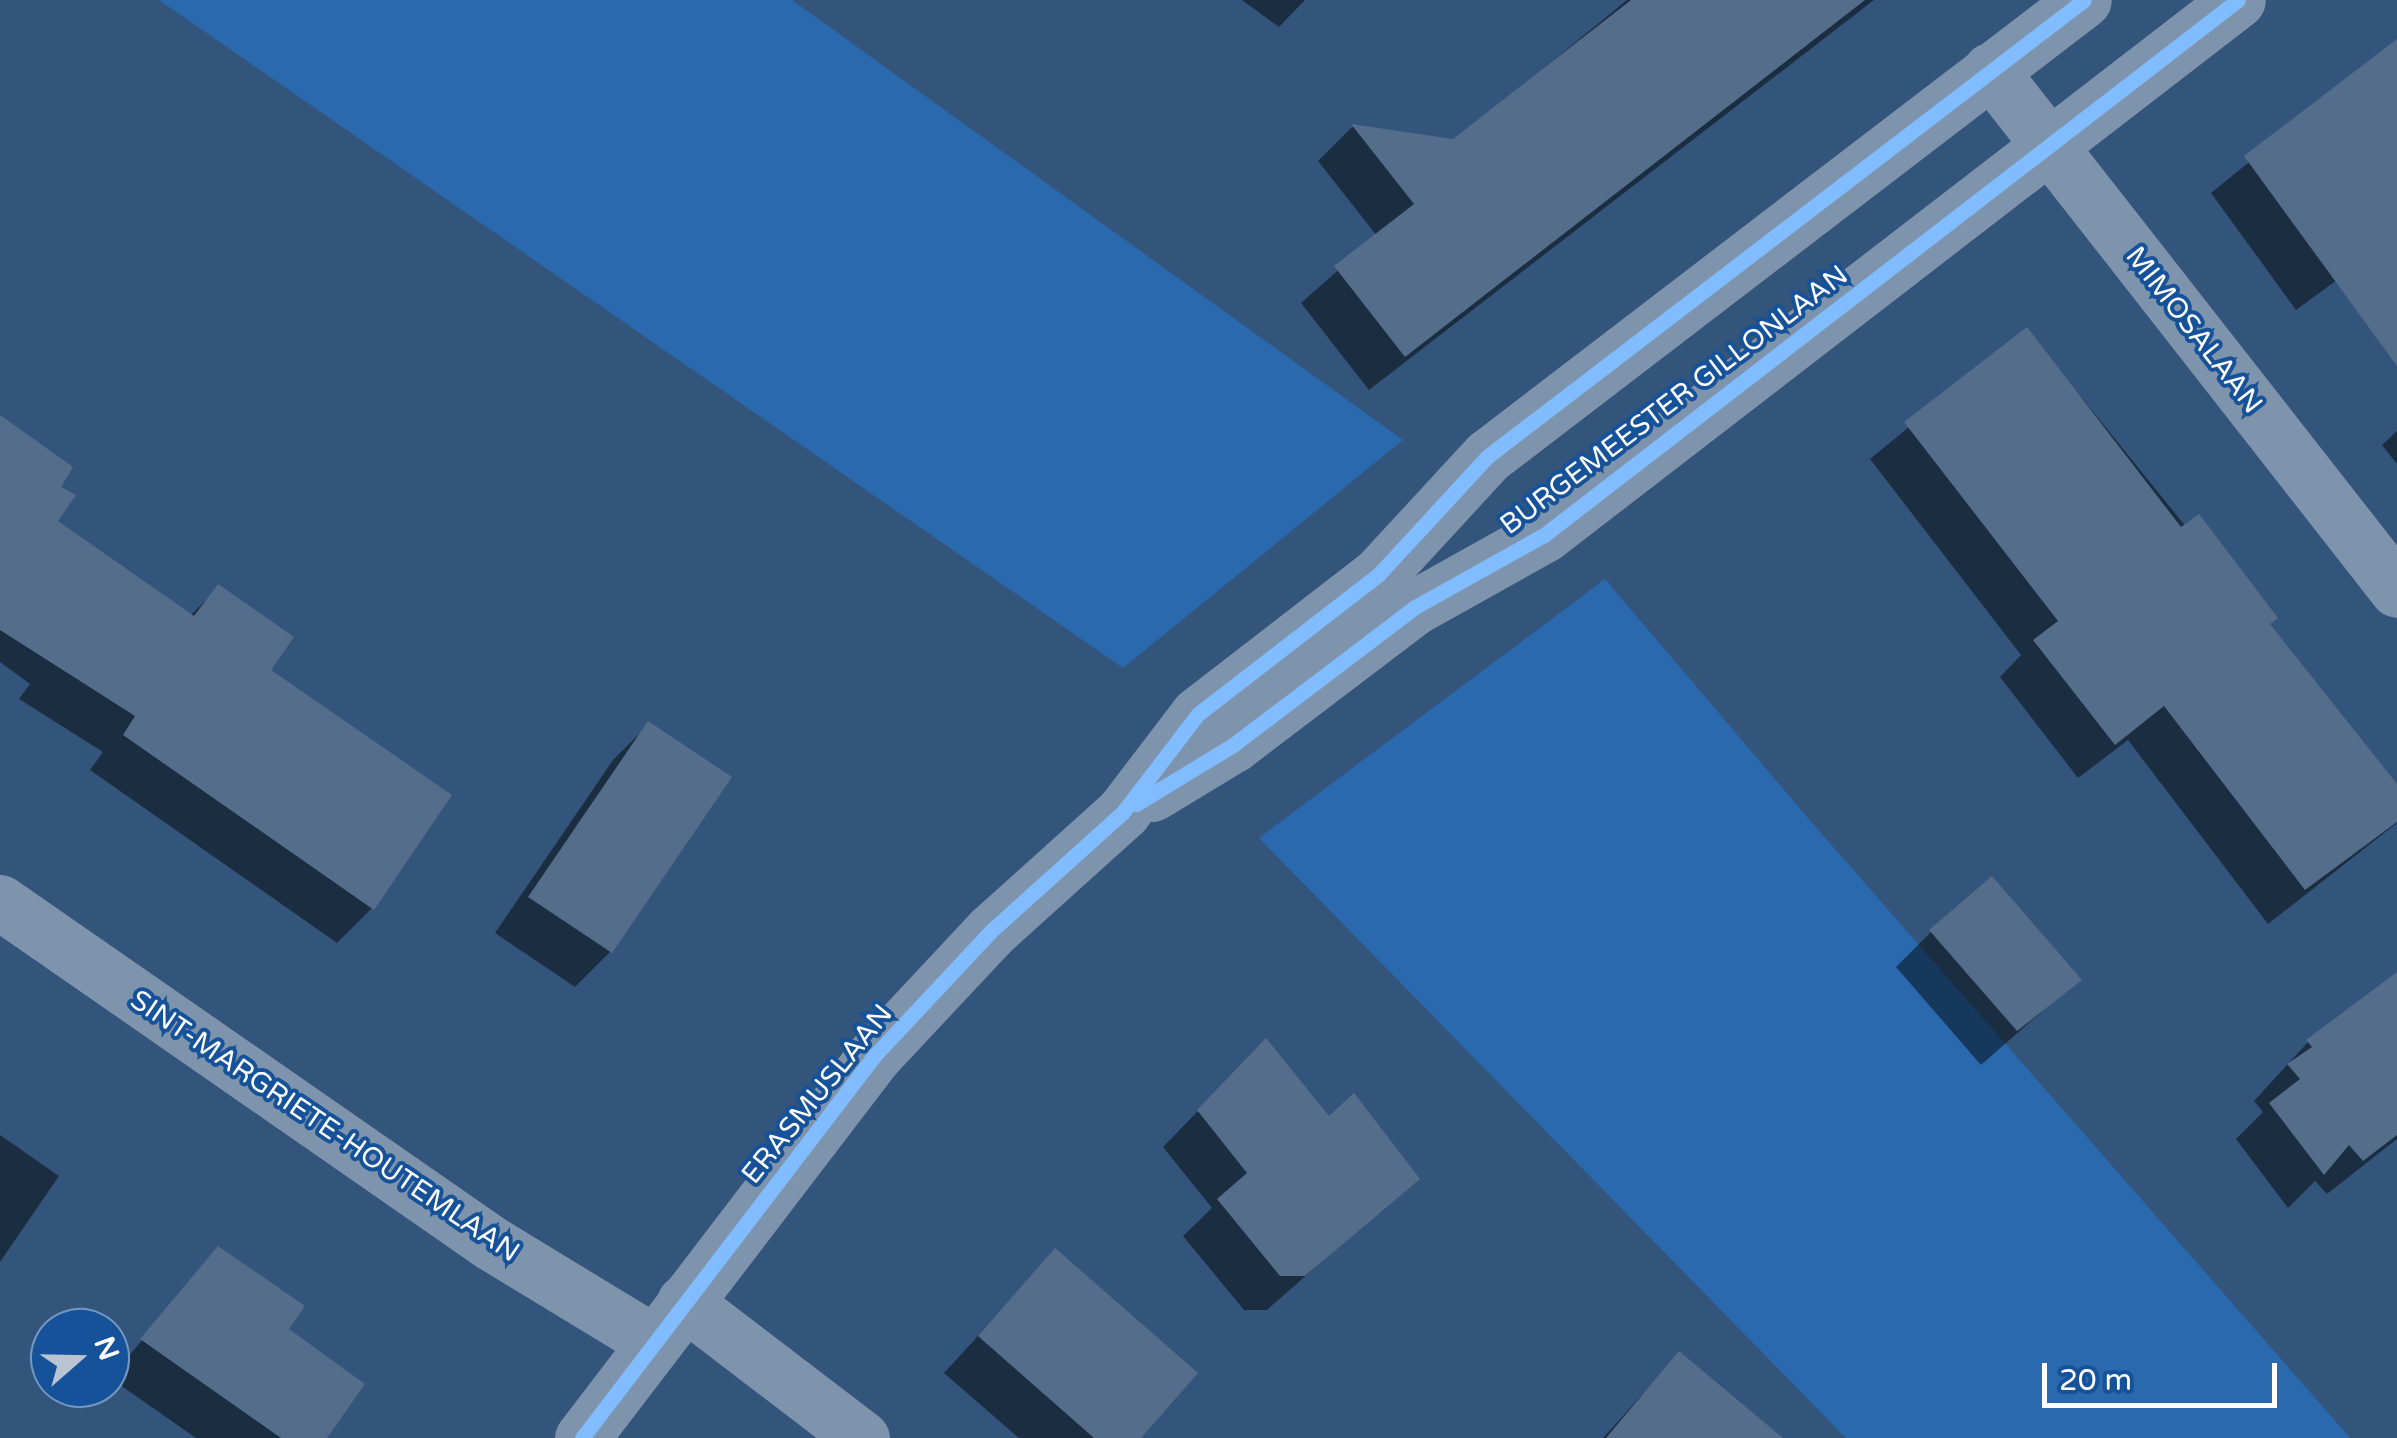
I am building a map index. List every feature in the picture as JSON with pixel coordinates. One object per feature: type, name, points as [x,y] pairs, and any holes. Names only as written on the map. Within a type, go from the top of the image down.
[{"type":"street","points":[[1123,812],[1198,714],[1379,574],[1488,456],[2084,0]]},
{"type":"street","name":"BURGEMEESTER GILLONLAAN","points":[[1123,812],[1233,745],[1415,607],[1544,535],[2238,0]]},
{"type":"street","name":"MIMOSALAAN","points":[[1990,70],[2397,590]]},
{"type":"street","name":"ERASMUSLAAN","points":[[582,1438],[875,1055],[991,930],[1123,812]]},
{"type":"street","name":"SINT-MARGRIETE-HOUTEMLAAN","points":[[0,902],[491,1243],[669,1322],[862,1438]]},
{"type":"shaded area","points":[[159,0],[792,0],[1403,440],[1123,668]]},
{"type":"shaded area","points":[[1605,579],[1807,817],[2350,1438],[1846,1438],[1259,838]]},
{"type":"building","points":[[1631,0],[1865,0],[1405,357],[1334,266],[1414,204],[1351,124],[1453,139]]},
{"type":"building","points":[[2397,39],[2397,366],[2244,156]]},
{"type":"building","points":[[2027,327],[2181,527],[2199,514],[2278,618],[2270,624],[2397,784],[2397,822],[2305,890],[2164,706],[2115,745],[2033,640],[2058,621],[1904,422]]},
{"type":"building","points":[[0,415],[73,467],[61,487],[76,495],[58,521],[194,616],[218,584],[294,637],[271,670],[452,795],[374,910],[123,735],[135,716],[0,630]]},
{"type":"building","points":[[648,721],[732,777],[612,953],[528,897]]},
{"type":"building","points":[[1992,876],[2082,980],[2017,1031],[1929,930]]},
{"type":"building","points":[[2397,972],[2397,1135],[2363,1161],[2349,1145],[2324,1175],[2269,1103],[2300,1079],[2287,1064],[2312,1047],[2306,1040]]},
{"type":"building","points":[[1266,1038],[1329,1116],[1354,1093],[1420,1179],[1305,1276],[1280,1276],[1217,1199],[1247,1173],[1197,1110]]},
{"type":"building","points":[[218,1246],[305,1306],[289,1329],[365,1384],[327,1438],[281,1438],[140,1339]]},
{"type":"building","points":[[1055,1248],[1198,1373],[1141,1438],[1094,1438],[978,1336]]},
{"type":"building","points":[[1679,1351],[1783,1438],[1606,1438]]},
{"type":"cycle path","points":[[582,1438],[875,1055],[991,931],[1123,812],[1198,714],[1379,574],[1488,456],[2084,0]]},
{"type":"cycle path","points":[[1136,804],[1233,745],[1415,607],[1544,535],[2238,0]]}]
